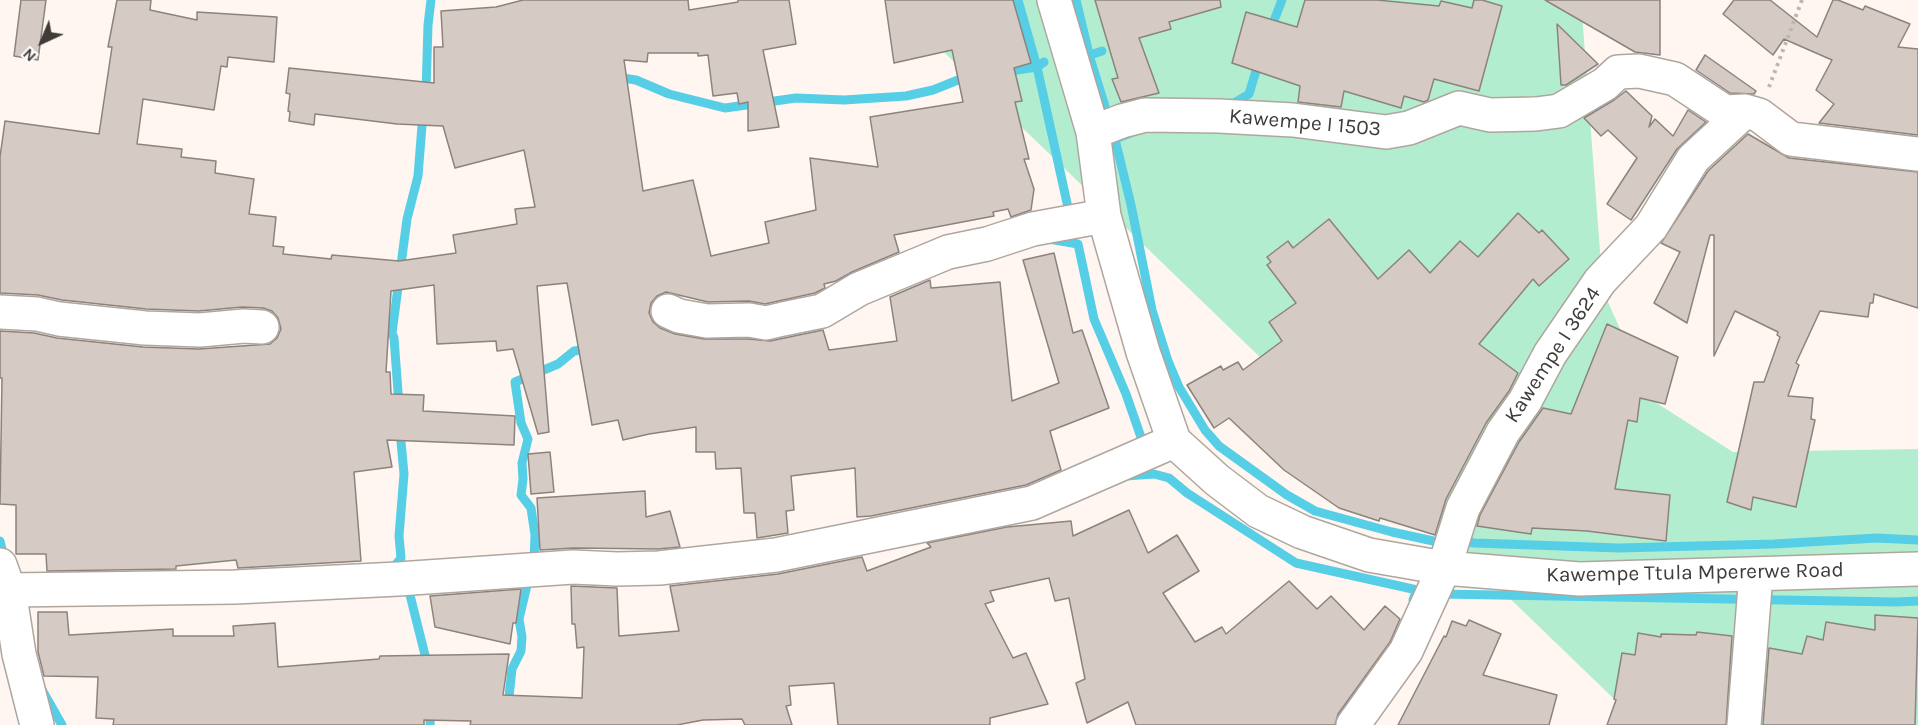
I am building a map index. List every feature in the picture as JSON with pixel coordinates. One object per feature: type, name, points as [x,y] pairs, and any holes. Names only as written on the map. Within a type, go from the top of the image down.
[{"type":"street","name":"Kawempe Ttula Mpererwe Road","points":[[1054,0],[1093,132],[1104,216],[1143,352],[1174,441],[1217,480],[1257,511],[1302,532],[1369,555],[1444,568],[1579,579],[1918,569]]},
{"type":"street","name":"Kawempe I 1503","points":[[1093,132],[1145,115],[1293,120],[1386,132],[1409,128],[1460,108],[1490,115],[1559,111],[1605,84],[1618,72],[1639,71],[1676,80],[1725,112],[1745,111],[1759,115],[1791,140],[1918,154]]},
{"type":"street","name":"Kawempe I 3624","points":[[1353,725],[1406,651],[1444,568],[1462,508],[1503,432],[1526,400],[1550,354],[1600,281],[1651,227],[1693,159],[1745,111]]},
{"type":"street","points":[[668,311],[692,319],[749,320],[766,323],[822,311],[859,290],[948,252],[987,244],[1033,229],[1104,216]]},
{"type":"street","points":[[0,312],[37,314],[59,319],[145,328],[200,330],[244,326],[262,327]]},
{"type":"street","points":[[36,725],[4,578],[235,587],[573,567],[659,568],[776,555],[1032,502],[1174,441]]},
{"type":"street","points":[[1744,725],[1756,574]]},
{"type":"path","points":[[1745,111],[1770,86],[1802,0]]},
{"type":"green space","points":[[890,0],[1581,0],[1603,291],[1652,400],[1733,452],[1918,449],[1918,725],[1641,725]]},
{"type":"building","points":[[21,0],[46,0],[38,60],[14,56]]},
{"type":"building","points":[[117,0],[151,0],[150,10],[197,20],[197,12],[277,17],[274,62],[228,57],[227,67],[221,66],[214,110],[143,99],[137,144],[182,149],[181,157],[216,161],[215,173],[254,179],[249,214],[276,217],[273,246],[284,247],[283,254],[331,259],[332,255],[399,261],[456,253],[453,235],[517,224],[515,209],[535,207],[524,150],[455,168],[443,126],[397,124],[315,114],[314,125],[289,121],[290,94],[286,93],[289,68],[434,83],[434,47],[443,47],[441,11],[496,7],[523,0],[688,0],[689,10],[738,2],[738,0],[789,0],[796,44],[763,50],[779,127],[748,131],[748,102],[739,104],[737,93],[713,96],[708,55],[648,53],[647,62],[624,60],[643,191],[693,180],[711,256],[769,243],[765,222],[816,210],[810,158],[878,167],[870,117],[963,102],[952,50],[894,63],[885,0],[1013,0],[1031,63],[1014,68],[1022,101],[1015,102],[1029,159],[1024,159],[1034,189],[1031,210],[1011,217],[1008,209],[993,212],[994,216],[894,235],[899,252],[836,281],[824,284],[825,288],[815,293],[765,304],[749,301],[708,302],[666,292],[657,296],[651,303],[649,313],[653,322],[660,328],[675,334],[704,339],[770,341],[823,330],[829,350],[897,341],[890,297],[930,280],[931,288],[1000,282],[1012,401],[1059,383],[1023,260],[1054,253],[1073,333],[1082,330],[1109,408],[1050,431],[1061,470],[1026,485],[857,517],[855,468],[791,476],[794,510],[786,511],[788,533],[757,538],[755,513],[744,513],[741,468],[716,469],[715,452],[696,452],[696,427],[623,440],[618,420],[592,425],[567,283],[537,286],[549,432],[538,434],[513,349],[497,351],[496,341],[437,344],[434,285],[391,291],[386,372],[390,372],[391,394],[424,395],[423,411],[515,416],[514,445],[387,440],[392,467],[354,472],[361,561],[238,568],[236,560],[176,566],[176,569],[47,571],[46,554],[16,554],[16,505],[0,504],[2,378],[0,378],[0,331],[143,347],[199,349],[270,344],[277,338],[281,329],[278,318],[272,311],[263,308],[242,307],[199,311],[146,309],[62,300],[38,295],[0,293],[0,157],[5,121],[99,134],[112,47],[108,47]]},
{"type":"building","points":[[1095,0],[1220,0],[1221,7],[1169,22],[1171,29],[1139,38],[1159,93],[1121,102],[1112,79],[1118,78]]},
{"type":"building","points":[[1305,0],[1377,0],[1439,6],[1441,1],[1472,8],[1474,0],[1482,0],[1502,6],[1479,91],[1434,79],[1428,100],[1424,102],[1404,96],[1401,108],[1344,91],[1341,107],[1298,102],[1300,86],[1232,63],[1246,12],[1297,27]]},
{"type":"building","points":[[1545,0],[1660,0],[1660,55],[1635,52]]},
{"type":"building","points":[[1734,0],[1770,0],[1817,37],[1833,0],[1863,10],[1865,6],[1910,24],[1898,47],[1918,49],[1918,135],[1819,123],[1834,104],[1816,90],[1832,60],[1784,39],[1773,55],[1723,14]]},
{"type":"building","points":[[1557,24],[1598,64],[1566,85],[1561,85]]},
{"type":"building","points":[[1705,55],[1756,91],[1754,94],[1730,93],[1696,70]]},
{"type":"building","points":[[1626,91],[1652,116],[1649,127],[1655,119],[1673,136],[1688,110],[1706,122],[1677,149],[1631,220],[1607,204],[1637,158],[1608,130],[1601,136],[1584,118]]},
{"type":"building","points":[[1748,134],[1789,158],[1918,172],[1918,308],[1874,294],[1868,317],[1820,311],[1796,363],[1799,365],[1788,396],[1813,398],[1811,419],[1815,420],[1796,507],[1753,497],[1751,510],[1727,502],[1754,382],[1764,382],[1780,337],[1777,335],[1778,332],[1735,311],[1714,356],[1714,235],[1710,235],[1687,323],[1654,303],[1680,252],[1661,243],[1708,171]]},
{"type":"building","points":[[1518,213],[1539,233],[1542,230],[1569,259],[1539,286],[1533,279],[1479,344],[1518,373],[1509,391],[1486,423],[1446,499],[1435,535],[1339,508],[1284,470],[1229,418],[1214,428],[1187,385],[1221,366],[1223,370],[1238,362],[1243,370],[1282,341],[1269,322],[1296,303],[1267,265],[1271,262],[1267,257],[1288,241],[1293,248],[1329,219],[1378,279],[1409,250],[1430,273],[1460,241],[1478,257]]},
{"type":"building","points":[[1607,324],[1678,357],[1665,404],[1640,398],[1637,422],[1628,420],[1615,489],[1670,495],[1666,541],[1587,531],[1532,528],[1531,534],[1477,526],[1480,515],[1519,442],[1543,408],[1571,414]]},
{"type":"building","points":[[550,452],[554,492],[531,494],[528,454]]},
{"type":"building","points":[[645,491],[646,517],[670,511],[680,547],[540,550],[537,498]]},
{"type":"building","points":[[1129,510],[1148,553],[1177,535],[1199,571],[1163,593],[1195,642],[1222,627],[1226,634],[1289,581],[1317,609],[1331,596],[1364,630],[1385,606],[1400,619],[1390,642],[1338,714],[1335,725],[1136,725],[1128,702],[1087,723],[1076,683],[1085,679],[1069,598],[1055,601],[1049,578],[990,591],[994,601],[985,604],[1013,658],[1026,653],[1048,704],[990,718],[990,725],[838,725],[834,683],[789,686],[791,705],[786,706],[792,725],[745,725],[742,719],[703,720],[677,725],[470,725],[471,721],[424,720],[424,725],[113,725],[114,719],[96,718],[98,677],[44,676],[38,652],[38,612],[67,612],[69,635],[173,629],[173,636],[234,636],[233,626],[275,623],[278,667],[379,659],[380,656],[509,654],[503,695],[582,698],[584,647],[577,648],[575,624],[572,624],[571,586],[617,588],[619,636],[679,631],[670,586],[778,574],[862,557],[867,571],[931,547],[927,543],[1007,527],[1071,521],[1073,536]]},
{"type":"building","points":[[521,589],[510,644],[435,627],[430,596]]},
{"type":"building","points":[[1875,615],[1918,618],[1915,725],[1763,725],[1769,648],[1802,654],[1807,636],[1823,640],[1826,622],[1875,630]]},
{"type":"building","points":[[1469,620],[1501,634],[1483,675],[1557,695],[1549,725],[1398,725],[1444,636],[1446,637],[1452,621],[1466,626]]},
{"type":"building","points":[[1697,632],[1732,636],[1726,725],[1607,725],[1616,700],[1614,699],[1622,653],[1635,655],[1638,633],[1661,637],[1661,634],[1696,635]]},
{"type":"waterway","points":[[426,93],[431,0]]},
{"type":"waterway","points":[[1018,0],[1037,67],[1069,212],[1064,214]]},
{"type":"waterway","points":[[1076,0],[1090,58],[1108,116],[1111,115]]},
{"type":"waterway","points":[[1270,31],[1282,0]]},
{"type":"waterway","points":[[1090,55],[1102,51]]},
{"type":"waterway","points":[[1229,106],[1249,94],[1259,61]]},
{"type":"waterway","points":[[1004,72],[1037,67],[1044,62]]},
{"type":"waterway","points":[[1618,75],[1637,75],[1678,85],[1714,110],[1722,119],[1695,148],[1638,234],[1607,260],[1581,302],[1553,340],[1537,371],[1526,383],[1522,401],[1509,420],[1498,424],[1486,446],[1485,458],[1469,489],[1447,544],[1315,511],[1287,495],[1219,446],[1205,430],[1179,387],[1168,361],[1152,310],[1115,139],[1151,125],[1203,120],[1248,120],[1281,129],[1383,140],[1441,128],[1477,117],[1510,117],[1542,126],[1566,116],[1592,98],[1618,75]]},
{"type":"waterway","points":[[616,77],[636,80],[669,94],[725,108],[796,98],[844,100],[906,96],[933,90],[958,80],[968,80]]},
{"type":"waterway","points":[[399,405],[392,333],[407,219],[418,176],[423,113]]},
{"type":"waterway","points":[[1049,239],[1078,244],[1094,319],[1126,394],[1143,443],[1109,464],[1072,481],[868,532],[781,551],[754,550],[667,562],[610,565],[565,561],[534,562],[535,535],[531,508],[521,495],[522,463],[528,439],[521,423],[515,382],[558,364],[574,351],[628,344],[639,349],[661,345],[672,338],[712,324],[728,323],[783,328],[825,316],[851,299],[889,282],[962,255],[1049,239]]},
{"type":"waterway","points":[[389,569],[393,568],[401,558],[399,536],[404,474],[400,431]]},
{"type":"waterway","points":[[1126,476],[1154,474],[1169,478],[1187,493],[1296,563],[1417,590],[1413,600]]},
{"type":"waterway","points":[[1466,534],[1466,542],[1475,543],[1619,548],[1774,544],[1877,538],[1918,540]]},
{"type":"waterway","points":[[0,541],[4,558]]},
{"type":"waterway","points":[[506,725],[512,669],[521,651],[522,637],[519,619],[529,577]]},
{"type":"waterway","points":[[409,584],[428,667]]},
{"type":"waterway","points":[[1440,594],[1918,601]]},
{"type":"waterway","points":[[41,688],[62,725]]},
{"type":"waterway","points":[[1330,725],[1356,696]]},
{"type":"waterway","points":[[430,725],[431,708]]}]
